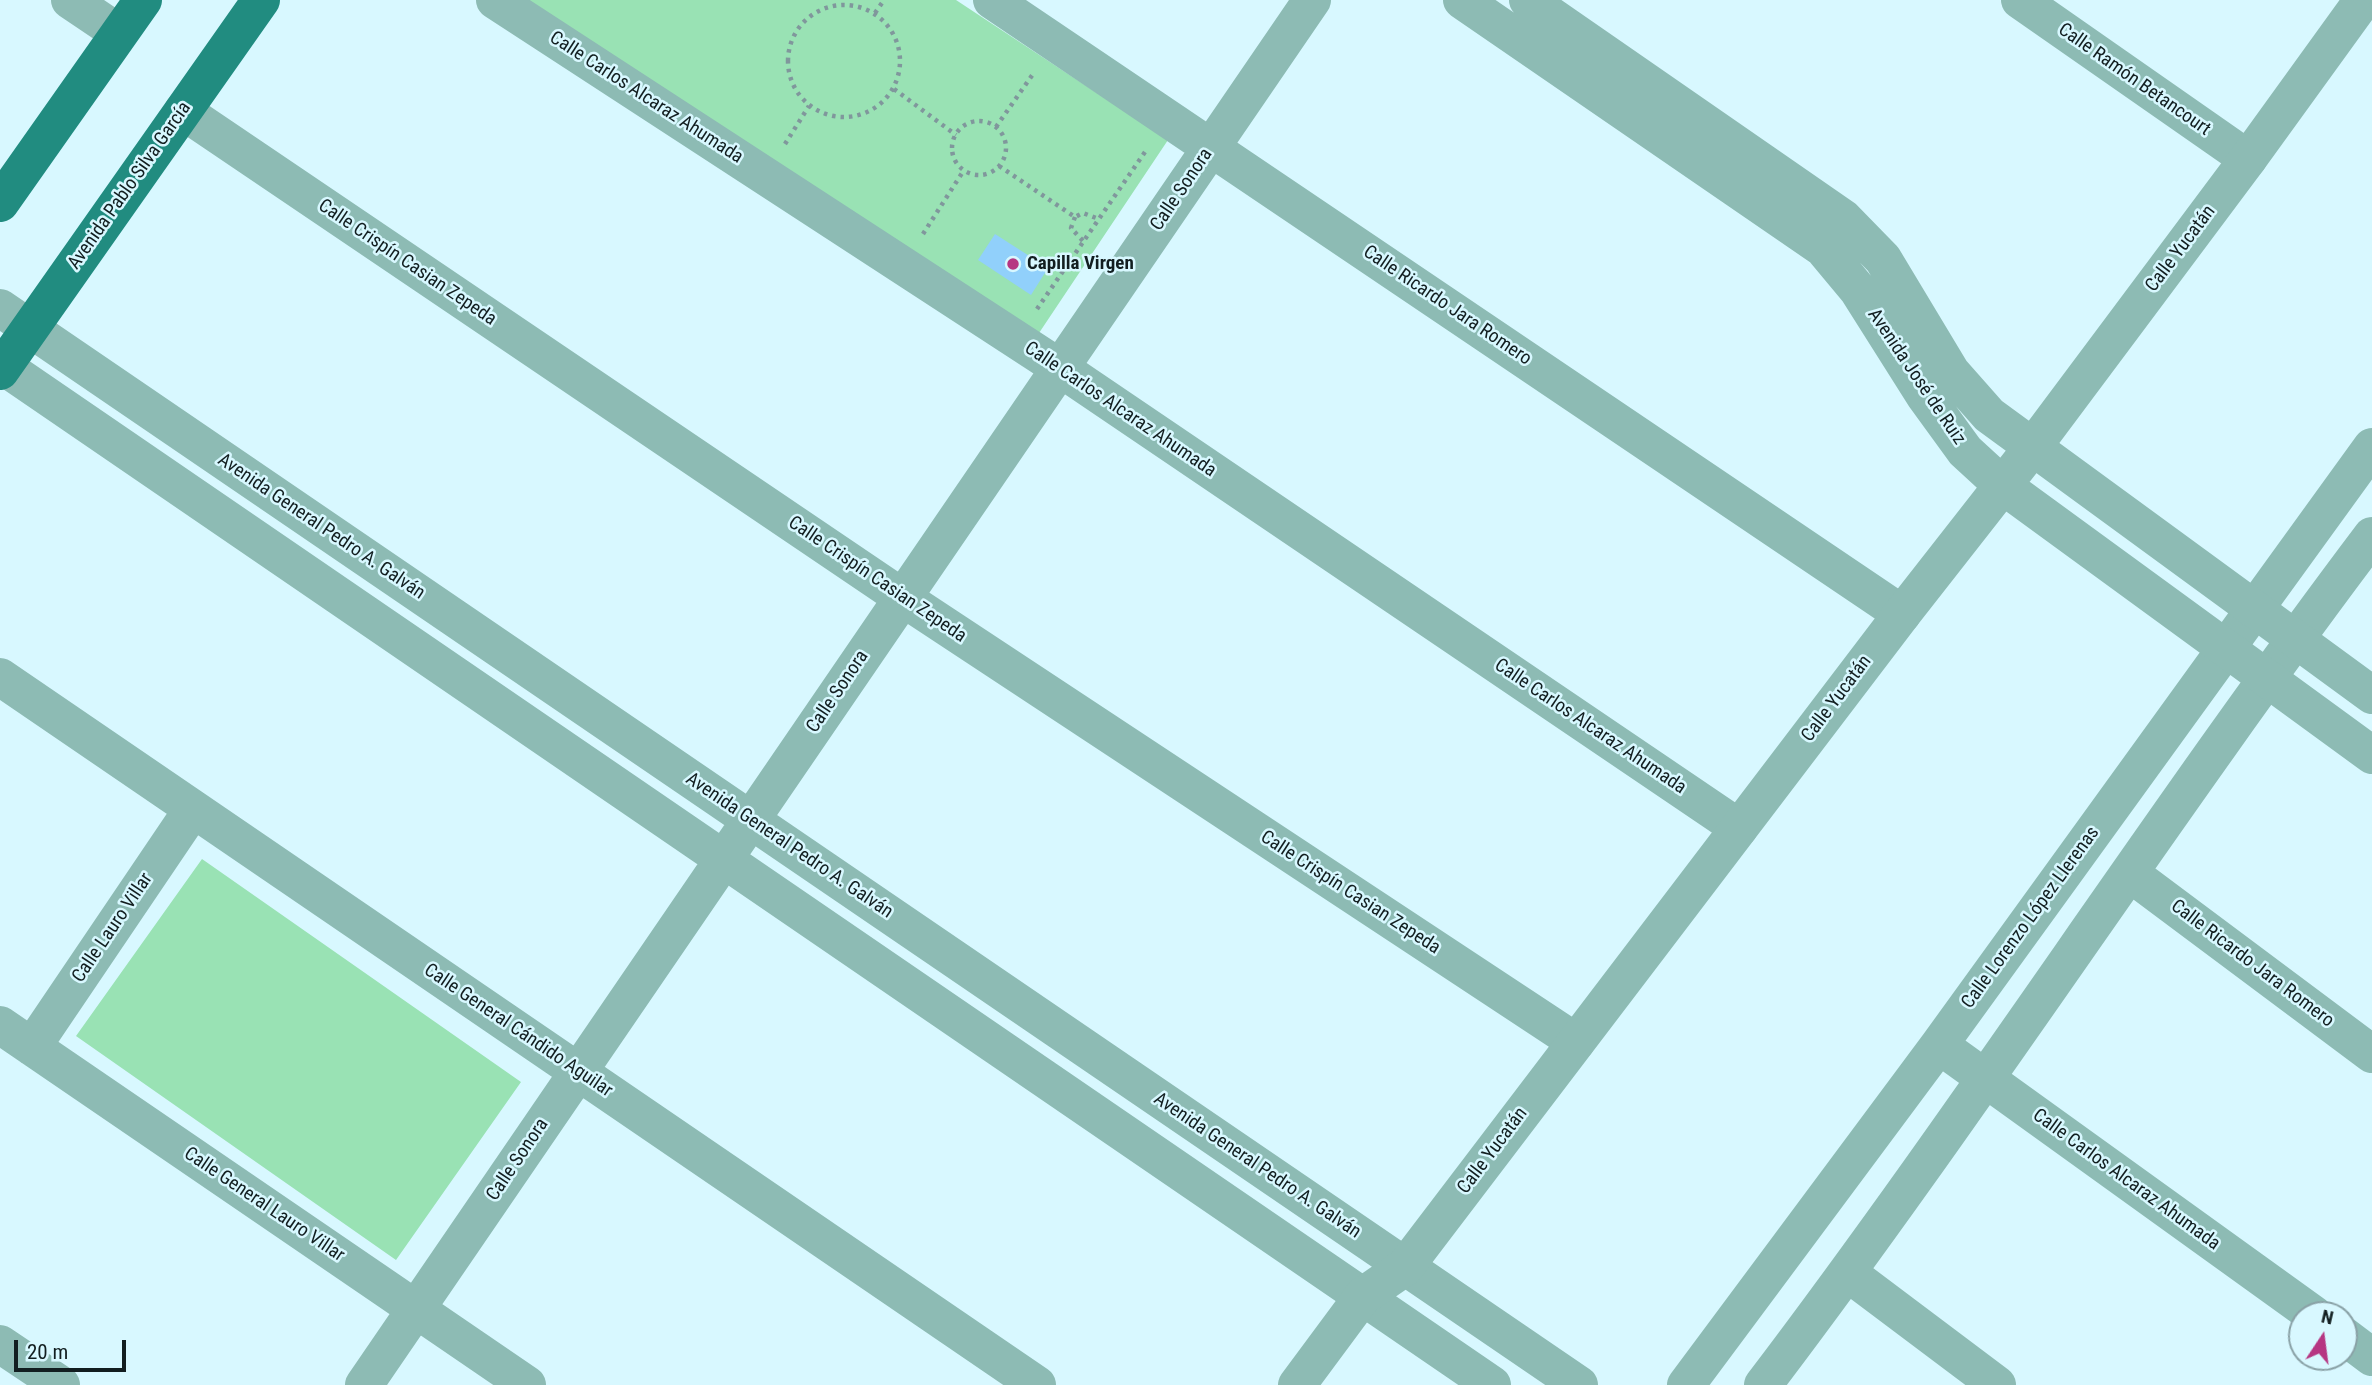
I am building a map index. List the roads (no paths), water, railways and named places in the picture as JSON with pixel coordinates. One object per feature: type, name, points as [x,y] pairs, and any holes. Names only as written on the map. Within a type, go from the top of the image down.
[{"type":"main road","points":[[0,203],[143,0]]},
{"type":"main road","name":"Avenida Pablo Silva García","points":[[1,367],[15,318],[183,111],[261,0]]},
{"type":"street","points":[[70,0],[119,33]]},
{"type":"street","name":"Calle Carlos Alcaraz Ahumada","points":[[495,0],[1060,368],[1739,828]]},
{"type":"street","name":"Calle Ricardo Jara Romero","points":[[992,0],[1902,614]]},
{"type":"street","name":"Calle Sonora","points":[[364,1385],[1312,0]]},
{"type":"street","name":"Avenida José de Ruiz","points":[[1462,0],[1823,248],[1858,290],[1925,396],[1965,451],[2001,485],[2372,755]]},
{"type":"street","name":"Avenida José de Ruiz","points":[[1528,0],[1843,218],[1883,259],[1951,372],[1989,415],[2372,695]]},
{"type":"street","name":"Calle Ramón Betancourt","points":[[2020,0],[2248,159]]},
{"type":"street","name":"Calle Yucatán","points":[[1297,1385],[1363,1296],[1405,1267],[1902,614],[2032,448],[2363,0]]},
{"type":"street","name":"Calle Crispín Casian Zepeda","points":[[183,111],[903,598],[1576,1042]]},
{"type":"street","name":"Avenida General Pedro A. Galván","points":[[15,318],[1579,1385]]},
{"type":"street","points":[[1,367],[1492,1385]]},
{"type":"street","name":"Calle Lorenzo López Llerenas","points":[[1686,1385],[1939,1045],[2372,447]]},
{"type":"street","points":[[1763,1385],[1848,1273],[2131,874],[2266,678],[2372,536]]},
{"type":"street","name":"Calle General Cándido Aguilar","points":[[0,677],[1037,1385]]},
{"type":"street","name":"Calle Lauro Villar","points":[[32,1047],[193,809]]},
{"type":"street","name":"Calle Ricardo Jara Romero","points":[[2131,874],[2372,1054]]},
{"type":"street","name":"Calle General Lauro Villar","points":[[0,1025],[527,1385]]},
{"type":"street","name":"Calle Carlos Alcaraz Ahumada","points":[[1939,1045],[2295,1301]]},
{"type":"street","points":[[1848,1273],[1997,1385]]},
{"type":"street","points":[[0,1344],[61,1385]]},
{"type":"place","name":"Capilla Virgen","points":[[1013,264]]}]
